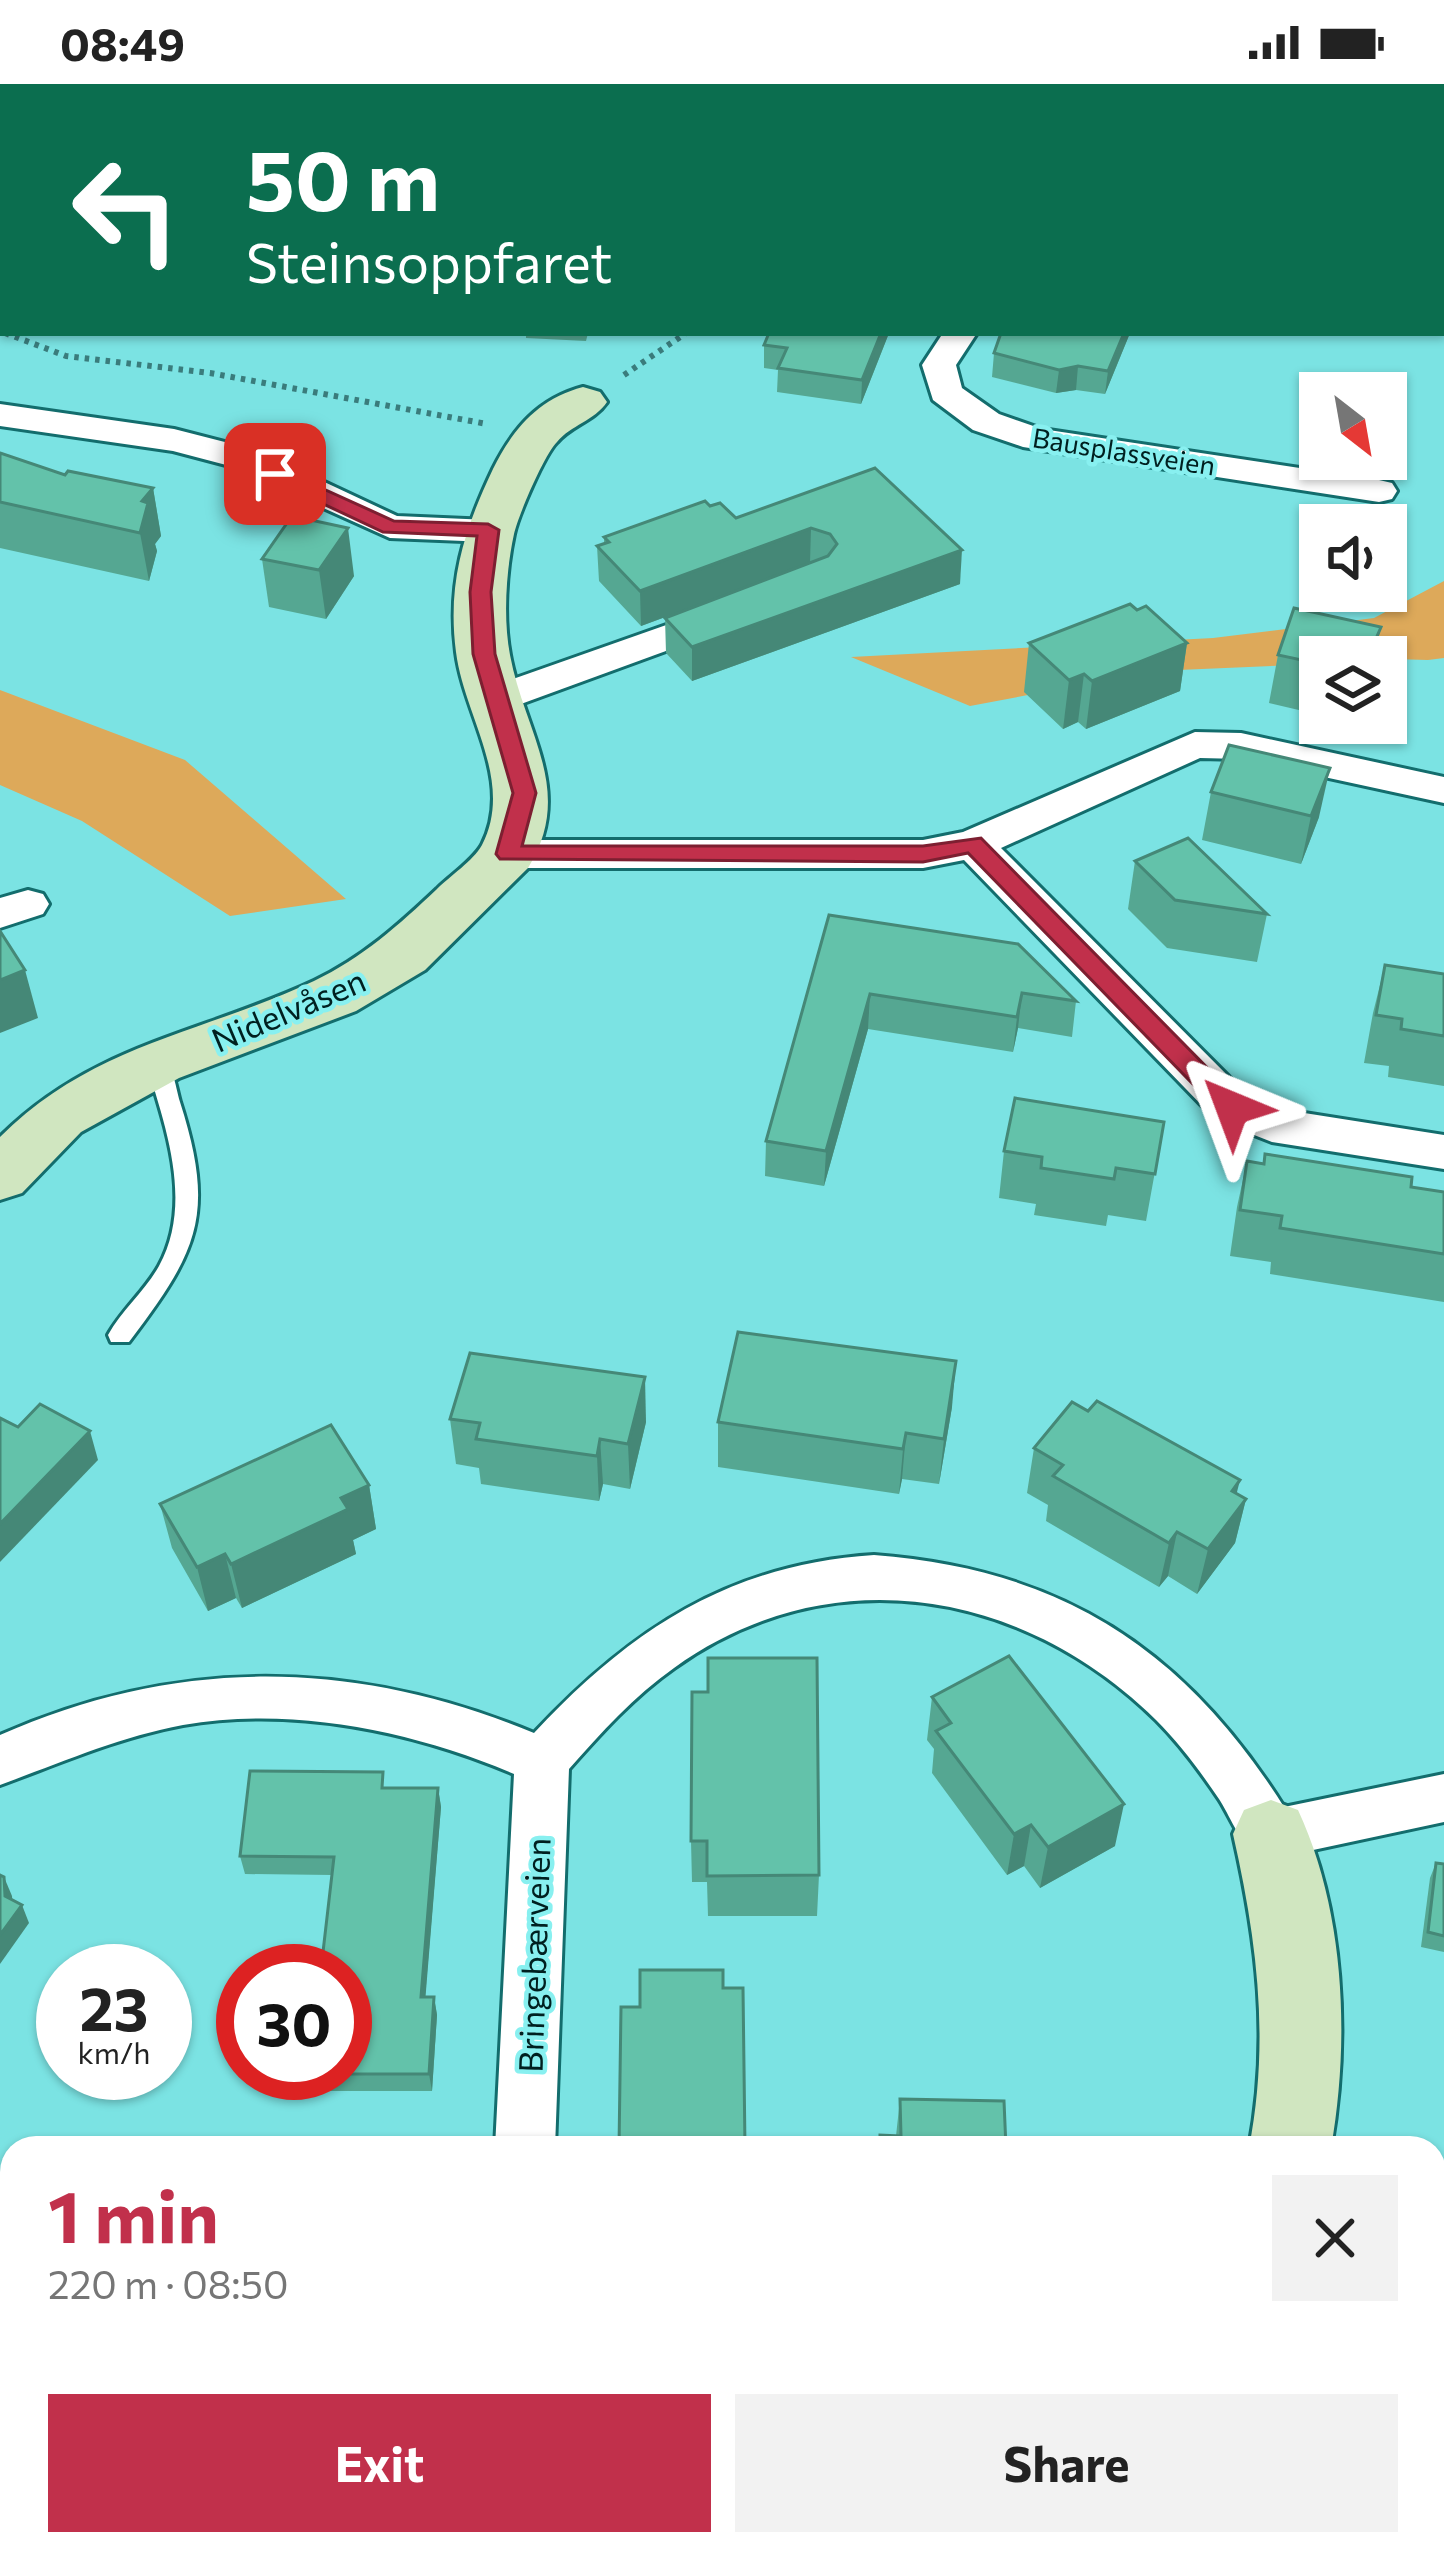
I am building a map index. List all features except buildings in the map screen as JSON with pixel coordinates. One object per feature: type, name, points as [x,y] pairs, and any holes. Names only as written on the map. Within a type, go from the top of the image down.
[{"type":"street","name":"Bausplassveien","points":[[958,336],[939,365],[944,393],[986,422],[1036,439],[1379,491]]},
{"type":"street","points":[[583,402],[535,434],[488,530],[484,654],[524,793],[508,854],[923,854],[973,844],[1196,745],[1241,746],[1444,790]]},
{"type":"street","points":[[0,416],[174,440],[243,458],[390,527],[488,530]]},
{"type":"street","points":[[496,698],[758,602]]},
{"type":"street","points":[[973,844],[1232,1108],[1272,1125],[1444,1152]]},
{"type":"street","name":"Nidelvåsen","points":[[0,1176],[59,1116],[158,1062],[335,996],[404,955],[508,854]]},
{"type":"street","points":[[0,1761],[33,1743],[189,1701],[263,1698],[360,1702],[472,1730],[542,1761],[600,1699],[674,1639],[768,1595],[832,1578],[951,1584],[1038,1612],[1127,1661],[1175,1703],[1235,1775],[1271,1834],[1302,2000],[1304,2089],[1293,2136]]},
{"type":"street","name":"Bringebærveien","points":[[526,2136],[542,1761]]},
{"type":"street","points":[[1271,1834],[1444,1798]]},
{"type":"lane","points":[[120,1335],[175,1260],[189,1199],[187,1156],[158,1062]]},
{"type":"path","points":[[14,336],[66,356],[232,377],[535,434]]},
{"type":"path","points":[[583,402],[682,336]]},
{"type":"shaded area","points":[[1444,581],[1444,658],[1407,659],[1407,636],[1299,636],[1299,665],[1155,671],[970,706],[851,657],[1213,638],[1407,612],[1407,601]]},
{"type":"shaded area","points":[[0,690],[185,760],[346,899],[230,916],[82,821],[0,785]]},
{"type":"route","points":[[275,474],[390,527],[488,530],[481,592],[484,654],[524,793],[508,854],[923,854],[973,844],[1232,1108]]}]
